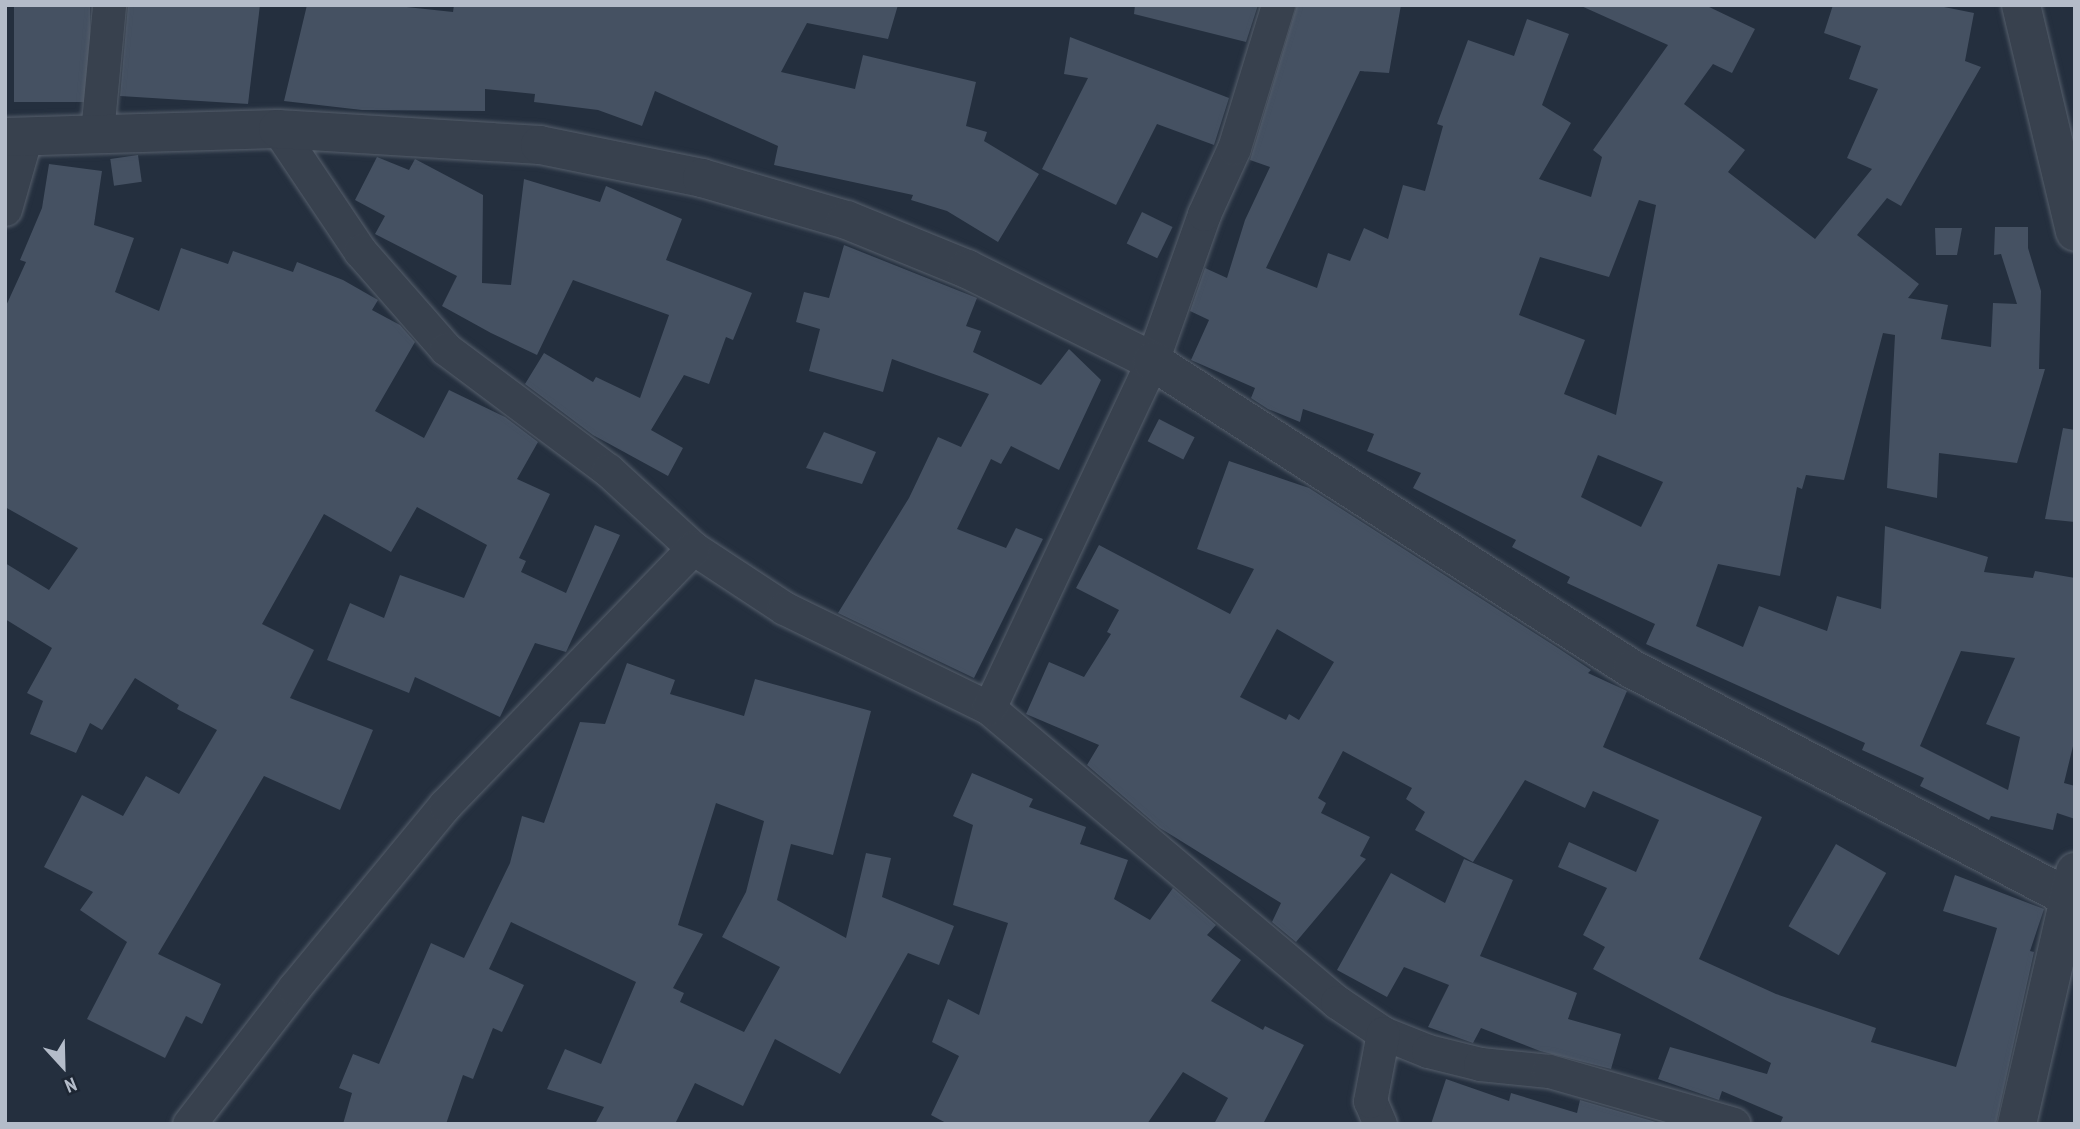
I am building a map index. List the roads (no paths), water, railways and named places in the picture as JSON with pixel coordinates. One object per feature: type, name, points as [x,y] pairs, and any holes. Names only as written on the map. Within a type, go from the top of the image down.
[{"type":"street","points":[[97,134],[109,5]]},
{"type":"street","points":[[989,708],[1152,361],[1204,214],[1234,148],[1278,5]]},
{"type":"street","points":[[2021,5],[2075,232]]},
{"type":"street","points":[[278,129],[360,251],[446,349],[608,470],[693,548],[783,608],[989,708],[1235,919],[1337,1002],[1383,1033],[1480,1064],[1549,1071],[1734,1124]]},
{"type":"street","points":[[5,209],[16,136],[278,129],[540,145],[702,178],[847,220],[943,260],[1152,361],[1632,669],[2073,891],[2017,1124]]},
{"type":"street","points":[[189,1124],[294,988],[445,805],[693,548]]},
{"type":"street","points":[[1380,1124],[1370,1101],[1383,1033]]}]
